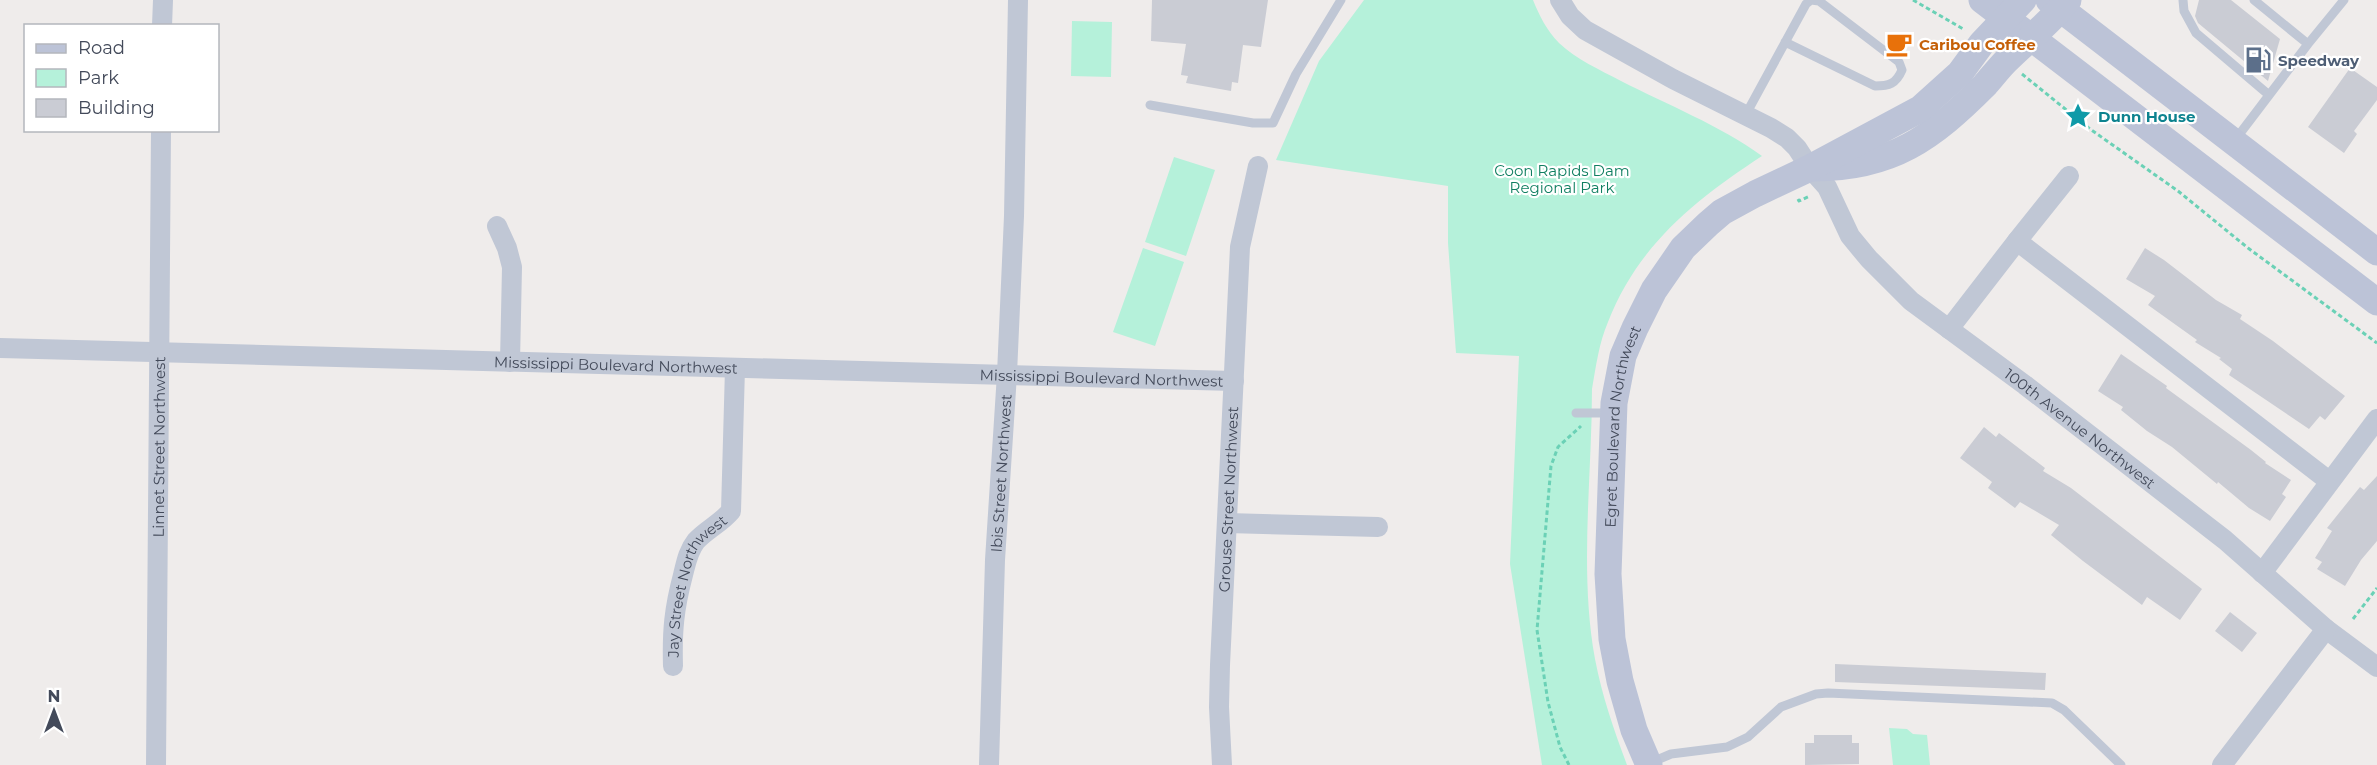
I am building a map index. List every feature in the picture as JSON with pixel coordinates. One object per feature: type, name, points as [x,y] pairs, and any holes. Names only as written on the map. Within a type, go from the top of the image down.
[{"type":"street","points":[[162,0],[162,24]]},
{"type":"street","name":"Ibis Street Northwest","points":[[989,765],[995,560],[1014,216],[1018,0]]},
{"type":"street","name":"100th Avenue Northwest","points":[[1560,0],[1570,16],[1585,30],[1787,138],[1827,187],[1850,236],[1869,259],[1911,301],[2025,385],[2225,540],[2326,629],[2377,667]]},
{"type":"street","points":[[1982,0],[2015,9],[2033,38],[2377,302]]},
{"type":"street","points":[[2060,3],[2233,142],[2377,252]]},
{"type":"street","name":"Egret Boulevard Northwest","points":[[1810,168],[1863,165],[1881,160],[1920,142],[2033,38],[2060,3]]},
{"type":"street","name":"Egret Boulevard Northwest","points":[[1648,765],[1634,730],[1620,681],[1610,622],[1608,553],[1616,387],[1623,356],[1654,290],[1683,248],[1722,212],[1920,109],[1960,73],[1982,43],[2015,9]]},
{"type":"street","name":"Linnet Street Northwest","points":[[156,765],[161,132]]},
{"type":"street","name":"Grouse Street Northwest","points":[[1222,765],[1219,707],[1220,665],[1240,247],[1258,166]]},
{"type":"street","points":[[1949,329],[2069,176]]},
{"type":"street","points":[[497,226],[507,248],[512,267],[510,362]]},
{"type":"street","points":[[2017,241],[2329,481]]},
{"type":"street","name":"Mississippi Boulevard Northwest","points":[[0,348],[1234,381]]},
{"type":"street","name":"Jay Street Northwest","points":[[673,666],[674,611],[688,556],[694,543],[731,511],[735,368]]},
{"type":"street","points":[[2262,573],[2377,419]]},
{"type":"street","points":[[1227,523],[1378,527]]},
{"type":"street","points":[[2225,764],[2326,629]]},
{"type":"lane","points":[[1150,105],[1253,123],[1273,123],[1296,74],[1341,0]]},
{"type":"lane","points":[[1744,116],[1806,4],[1811,0],[1819,2],[1899,62],[1902,70],[1898,80],[1887,86],[1875,86],[1785,42]]},
{"type":"lane","points":[[2183,0],[2184,11],[2196,33],[2269,95]]},
{"type":"lane","points":[[2254,0],[2308,44]]},
{"type":"lane","points":[[2233,142],[2344,0]]},
{"type":"lane","points":[[1576,413],[1614,414]]},
{"type":"lane","points":[[1648,765],[1671,754],[1727,747],[1748,736],[1781,707],[1816,694],[1828,693],[2052,703],[2064,710],[2121,765]]},
{"type":"path","points":[[1913,0],[1965,30]]},
{"type":"path","points":[[2024,76],[2090,129],[2178,191],[2248,248],[2377,343]]},
{"type":"path","points":[[2353,619],[2377,588]]},
{"type":"green space","name":"Coon Rapids Dam Regional Park","points":[[1364,0],[1533,0],[1551,33],[1573,54],[1621,81],[1711,125],[1762,156],[1692,208],[1652,247],[1620,295],[1605,330],[1598,355],[1592,389],[1588,524],[1590,626],[1598,673],[1627,765],[1542,765],[1510,564],[1519,356],[1456,353],[1448,243],[1448,186],[1276,160],[1319,61]]},
{"type":"green space","points":[[1072,21],[1112,22],[1111,77],[1071,76]]},
{"type":"green space","points":[[1174,157],[1215,170],[1186,256],[1145,242]]},
{"type":"green space","points":[[1143,248],[1184,262],[1155,346],[1113,332]]},
{"type":"green space","points":[[1889,728],[1907,729],[1913,734],[1927,735],[1930,765],[1893,765]]},
{"type":"building","points":[[1152,0],[1268,0],[1261,47],[1243,45],[1238,83],[1232,82],[1231,91],[1186,83],[1188,76],[1181,75],[1186,44],[1151,41]]},
{"type":"building","name":"Speedway","points":[[2199,0],[2231,0],[2280,39],[2268,81],[2198,23],[2195,16]]},
{"type":"building","points":[[2350,68],[2377,87],[2377,100],[2354,131],[2357,134],[2344,153],[2308,127]]},
{"type":"building","points":[[2145,248],[2216,300],[2242,315],[2240,319],[2345,396],[2325,420],[2320,416],[2309,429],[2229,375],[2232,369],[2219,359],[2221,358],[2195,342],[2197,340],[2148,305],[2155,296],[2126,279]]},
{"type":"building","points":[[2121,354],[2167,386],[2166,388],[2251,450],[2265,463],[2291,480],[2282,494],[2286,497],[2270,521],[2249,508],[2218,482],[2217,484],[2172,447],[2121,410],[2123,407],[2098,391]]},
{"type":"building","points":[[1984,427],[1996,437],[1999,433],[2045,468],[2043,471],[2071,488],[2202,589],[2180,620],[2147,597],[2142,605],[2083,561],[2051,535],[2059,525],[2020,502],[2015,508],[1988,488],[1992,482],[1960,458]]},
{"type":"building","points":[[2377,476],[2377,541],[2361,560],[2345,586],[2317,569],[2322,562],[2315,558],[2332,531],[2327,528],[2360,487],[2364,490]]},
{"type":"building","points":[[2230,612],[2257,633],[2242,652],[2215,631]]},
{"type":"building","points":[[1835,664],[2046,673],[2045,690],[1835,682]]},
{"type":"building","points":[[1814,735],[1852,735],[1852,743],[1859,743],[1859,764],[1805,765],[1805,743],[1814,743]]},
{"type":"place","name":"Caribou Coffee","points":[[1899,44]]},
{"type":"place","name":"Speedway","points":[[2258,60]]},
{"type":"place","name":"Dunn House","points":[[2078,116]]}]
